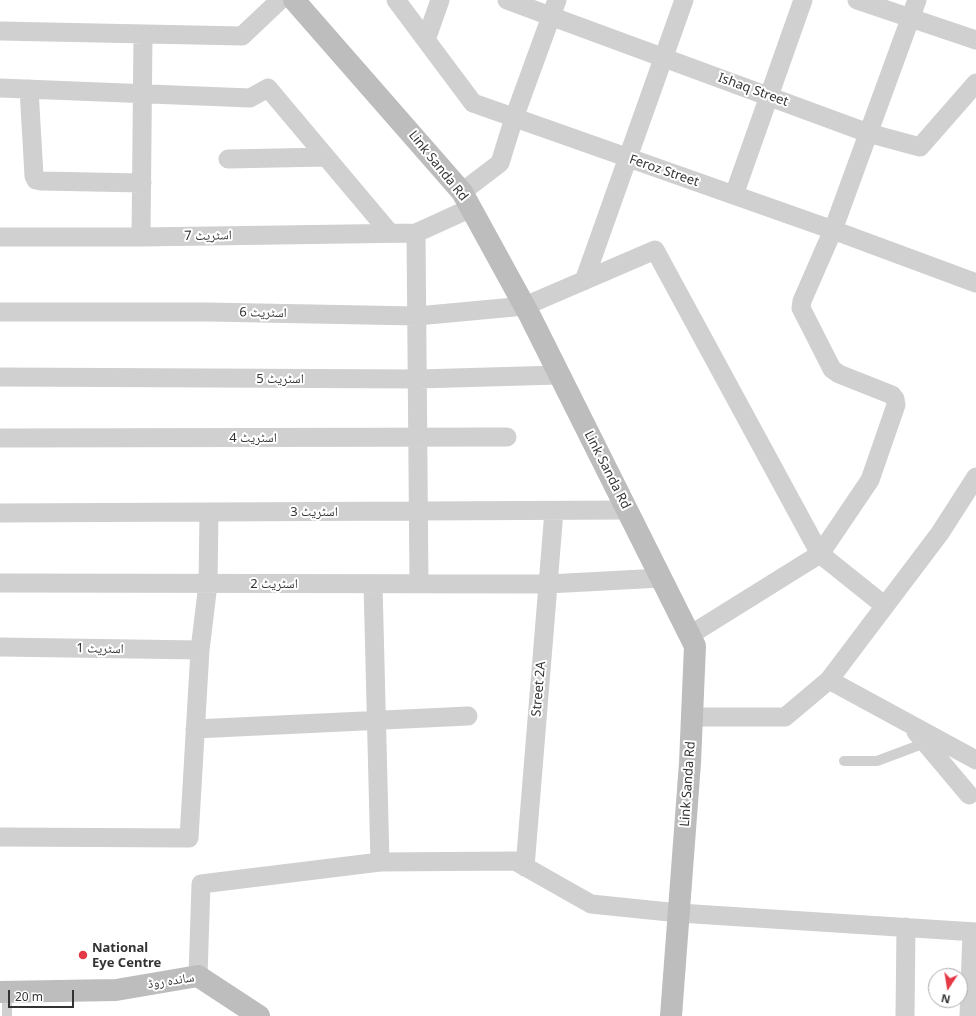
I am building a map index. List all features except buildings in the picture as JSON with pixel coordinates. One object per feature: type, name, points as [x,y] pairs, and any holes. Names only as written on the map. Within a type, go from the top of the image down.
[{"type":"street","points":[[0,31],[242,36],[280,0]]},
{"type":"street","name":"Link Sanda Rd","points":[[294,0],[467,200],[525,306],[695,646],[692,717],[671,1016]]},
{"type":"street","name":"Feroz Street","points":[[396,0],[473,103],[832,230],[976,283]]},
{"type":"street","points":[[426,40],[440,0]]},
{"type":"street","name":"Ishaq Street","points":[[507,0],[554,8],[664,58],[868,133],[920,147],[976,83]]},
{"type":"street","points":[[584,281],[684,0]]},
{"type":"street","points":[[734,195],[804,0]]},
{"type":"street","points":[[857,0],[976,40]]},
{"type":"street","points":[[690,635],[820,554],[870,480],[896,405],[896,399],[892,395],[839,374],[832,369],[802,308],[802,301],[832,230],[917,0]]},
{"type":"street","points":[[419,584],[420,512],[416,232],[467,200],[500,163],[514,118],[554,8]]},
{"type":"street","points":[[141,237],[144,94],[143,34]]},
{"type":"street","points":[[0,88],[250,98],[268,88],[390,233]]},
{"type":"street","points":[[29,89],[34,176],[36,180],[142,183]]},
{"type":"street","points":[[228,159],[326,157]]},
{"type":"street","name":"اسٹریٹ 7","points":[[0,236],[141,237],[416,232]]},
{"type":"street","name":"اسٹریٹ 6","points":[[0,312],[208,312],[417,316],[525,306],[655,250],[820,554]]},
{"type":"street","name":"اسٹریٹ 5","points":[[0,377],[418,379],[559,375]]},
{"type":"street","name":"اسٹریٹ 4","points":[[0,438],[507,437]]},
{"type":"street","points":[[692,717],[785,717],[829,680],[940,533],[976,477]]},
{"type":"street","name":"اسٹریٹ 3","points":[[0,513],[628,510]]},
{"type":"street","name":"Street 2A","points":[[525,867],[554,511]]},
{"type":"street","points":[[0,837],[189,838],[200,650],[208,584],[209,512]]},
{"type":"street","points":[[820,554],[885,606]]},
{"type":"street","name":"اسٹریٹ 2","points":[[0,583],[548,584],[661,578]]},
{"type":"street","points":[[373,584],[380,862]]},
{"type":"street","name":"اسٹریٹ 1","points":[[0,647],[200,650]]},
{"type":"street","points":[[829,680],[976,760]]},
{"type":"street","points":[[196,729],[468,716]]},
{"type":"street","points":[[908,723],[974,794]]},
{"type":"street","points":[[198,976],[201,884],[380,862],[515,861],[591,904],[679,912],[974,932],[969,1016]]},
{"type":"street","points":[[905,1016],[906,927]]},
{"type":"street","name":"ساندہ روڈ","points":[[4,992],[116,990],[198,976],[259,1016]]},
{"type":"lane","points":[[844,761],[877,761],[925,743]]},
{"type":"lane","points":[[4,992],[6,1016]]},
{"type":"place","name":"National Eye Centre","points":[[83,955]]}]
